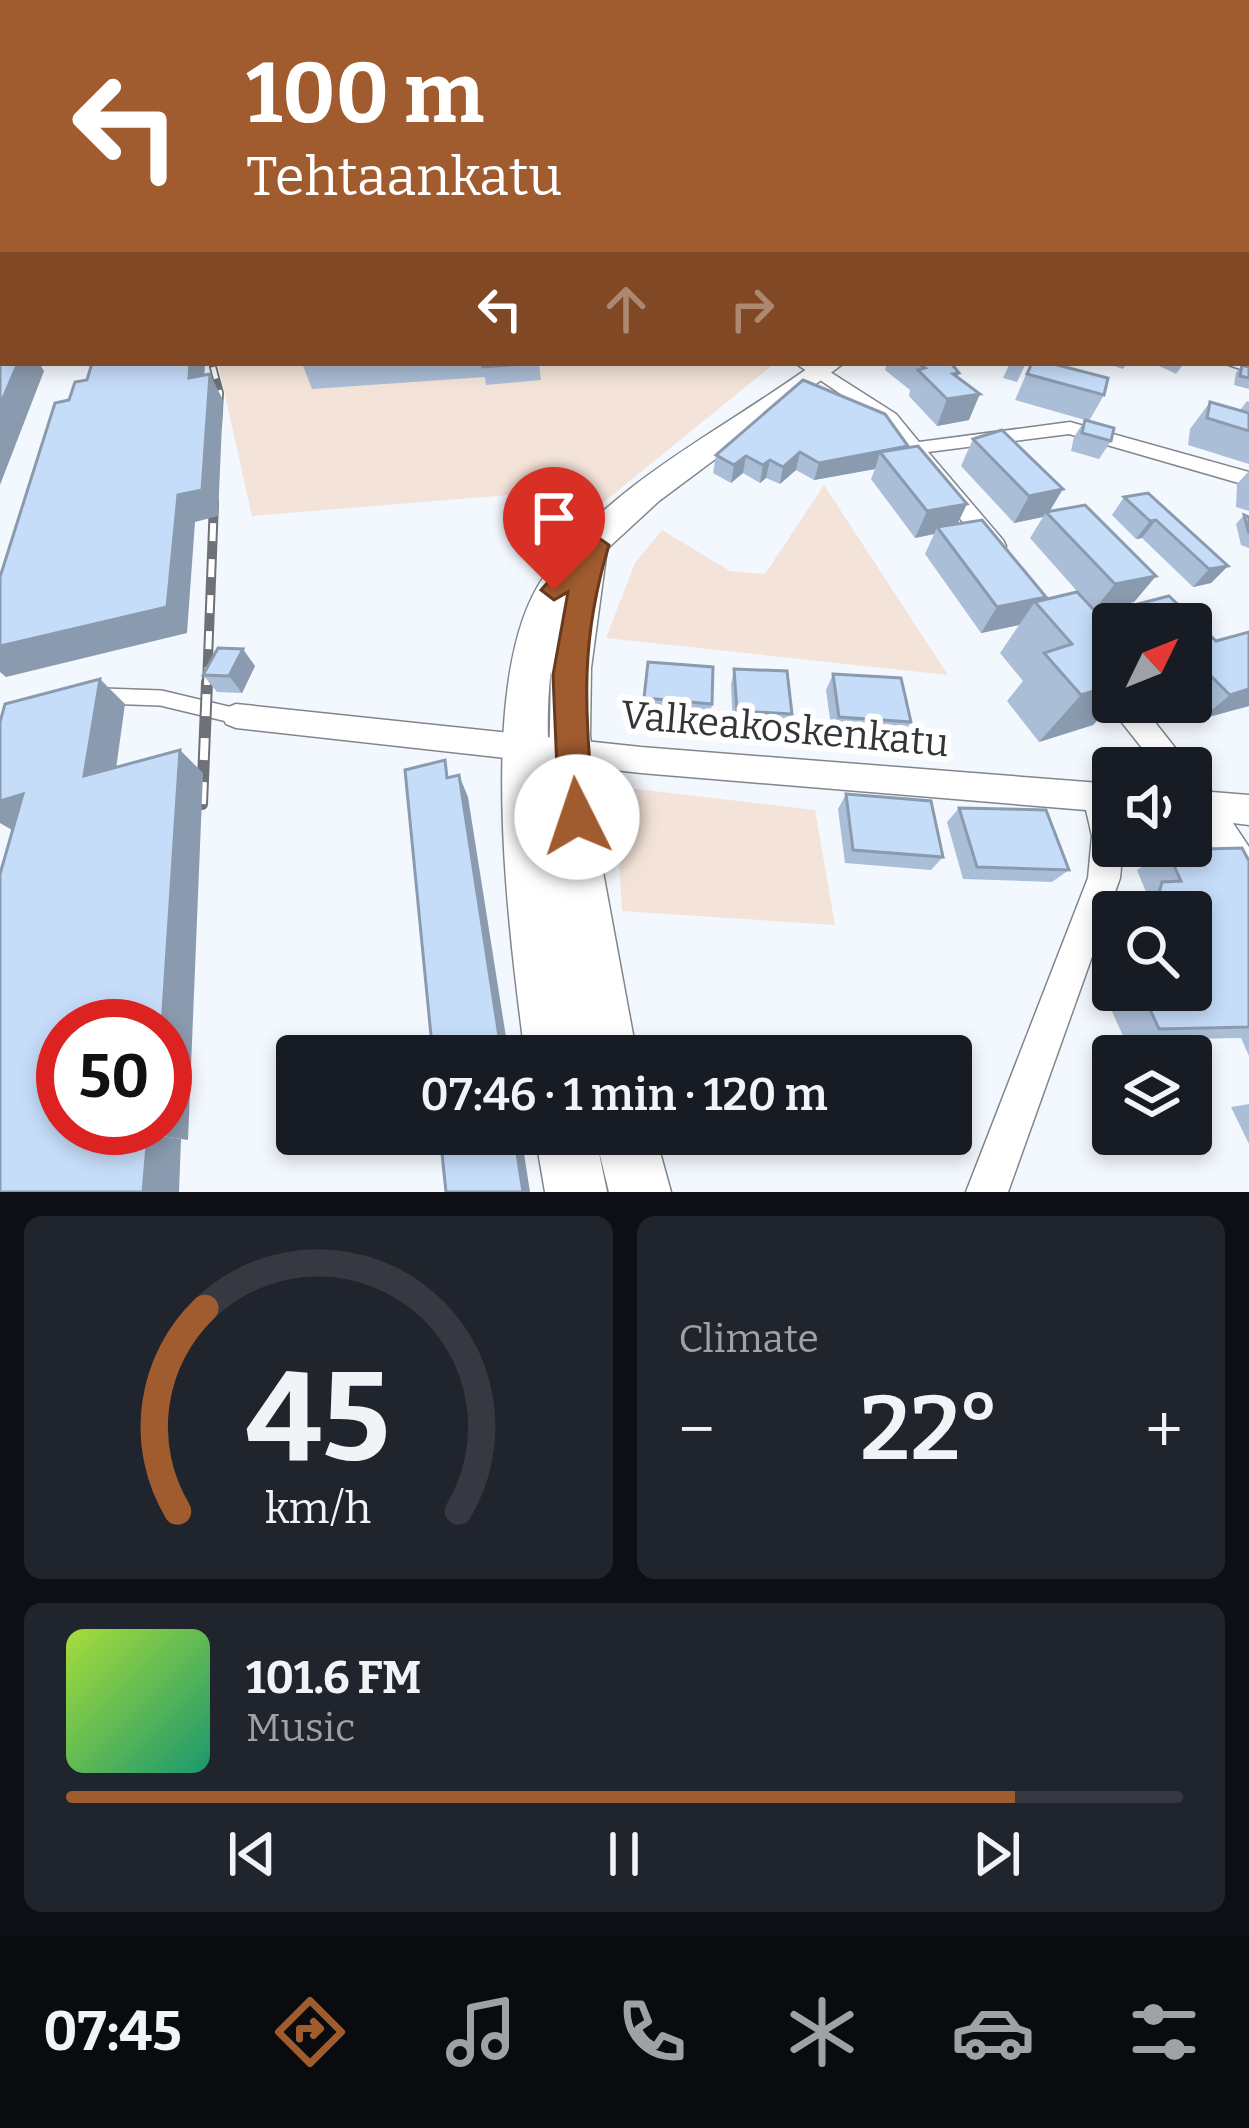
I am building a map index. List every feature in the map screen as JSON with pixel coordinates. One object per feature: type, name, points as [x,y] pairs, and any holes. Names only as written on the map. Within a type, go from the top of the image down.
[{"type":"main road","points":[[550,1035],[530,894],[550,748],[596,545],[817,366]]},
{"type":"main road","points":[[550,748],[605,1035]]},
{"type":"main road","points":[[569,1155],[577,1192]]},
{"type":"main road","points":[[631,1155],[640,1192]]},
{"type":"street","points":[[819,366],[867,400],[910,441],[1012,566]]},
{"type":"street","points":[[910,441],[1070,428],[1249,479]]},
{"type":"street","name":"Valkeakoskenkatu","points":[[236,716],[1092,796]]},
{"type":"street","points":[[1139,723],[1158,747]]},
{"type":"street","points":[[1212,802],[1249,810]]},
{"type":"street","points":[[1212,822],[1249,874]]},
{"type":"street","points":[[987,1192],[1105,867]]},
{"type":"lane","points":[[81,698],[161,698],[236,716]]},
{"type":"shaded area","points":[[219,366],[771,366],[568,531],[509,495],[252,516]]},
{"type":"shaded area","points":[[824,485],[948,675],[606,638],[635,563],[662,530],[730,571],[765,574]]},
{"type":"shaded area","points":[[628,788],[815,810],[835,925],[622,911],[616,816]]},
{"type":"building","points":[[0,366],[17,366],[0,405]]},
{"type":"building","points":[[91,366],[190,366],[189,378],[210,374],[202,490],[178,495],[167,607],[0,646],[0,577],[55,403],[69,400],[75,382],[87,380]]},
{"type":"building","points":[[953,366],[959,373],[953,374],[980,394],[947,399],[918,370]]},
{"type":"building","points":[[1031,366],[1062,366],[1108,378],[1104,395],[1027,374]]},
{"type":"building","points":[[803,380],[885,414],[908,446],[819,463],[800,452],[783,467],[770,460],[763,465],[746,456],[734,465],[716,455]]},
{"type":"building","points":[[1210,402],[1249,413],[1249,431],[1207,418]]},
{"type":"building","points":[[1085,420],[1114,428],[1111,441],[1082,433]]},
{"type":"building","points":[[1002,430],[1063,489],[1029,496],[973,439]]},
{"type":"building","points":[[918,446],[967,504],[927,511],[880,452]]},
{"type":"building","points":[[1148,493],[1228,566],[1209,569],[1124,497]]},
{"type":"building","points":[[1085,505],[1156,576],[1115,584],[1046,512]]},
{"type":"building","points":[[982,520],[1046,597],[997,607],[937,527]]},
{"type":"building","points":[[1077,592],[1092,608],[1092,692],[1081,695],[1044,653],[1072,644],[1035,602]]},
{"type":"building","points":[[1169,596],[1176,603],[1142,603]]},
{"type":"building","points":[[1249,632],[1249,689],[1230,695],[1212,677],[1212,637],[1216,641]]},
{"type":"building","points":[[218,648],[243,649],[229,676],[203,675]]},
{"type":"building","points":[[648,662],[713,667],[712,704],[644,698]]},
{"type":"building","points":[[734,669],[787,671],[792,714],[737,711]]},
{"type":"building","points":[[833,674],[901,678],[911,722],[839,717]]},
{"type":"building","points":[[100,679],[84,776],[180,750],[164,999],[36,999],[36,1155],[146,1155],[143,1192],[0,1192],[0,874],[23,794],[0,801],[0,722],[5,704]]},
{"type":"building","points":[[445,760],[447,778],[459,775],[499,1035],[431,1035],[405,770]]},
{"type":"building","points":[[846,794],[931,801],[943,857],[853,850]]},
{"type":"building","points":[[959,808],[1046,810],[1069,870],[977,867]]},
{"type":"building","points":[[1242,848],[1249,861],[1249,1027],[1159,1029],[1151,1011],[1212,1011],[1212,891],[1160,891],[1162,882],[1181,881],[1175,867],[1212,867],[1212,849]]},
{"type":"building","points":[[442,1155],[517,1155],[523,1192],[446,1192]]},
{"type":"railway","points":[[213,367],[220,393],[218,426]]},
{"type":"railway","points":[[214,505],[215,486]]},
{"type":"railway","points":[[207,685],[214,502]]},
{"type":"railway","points":[[202,804],[207,682]]},
{"type":"route","points":[[554,590],[596,545],[582,589],[568,675],[577,817]]}]
